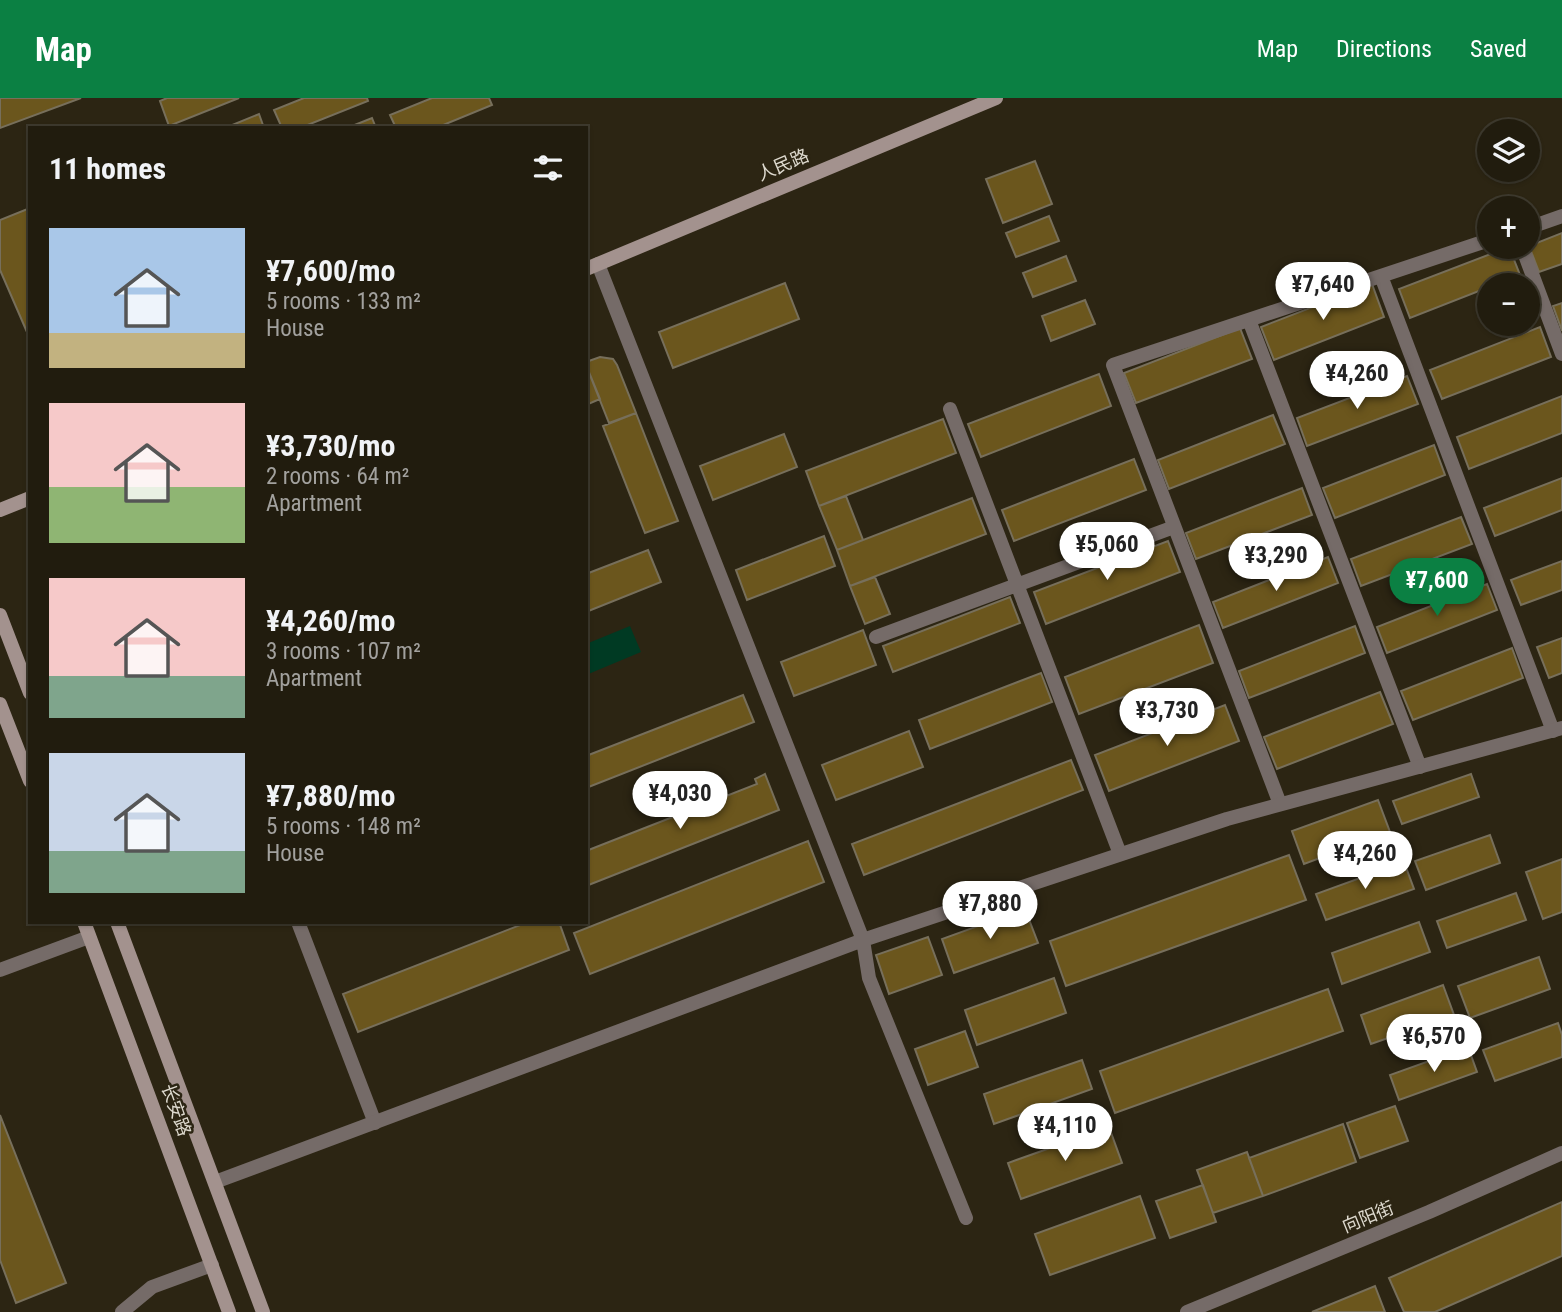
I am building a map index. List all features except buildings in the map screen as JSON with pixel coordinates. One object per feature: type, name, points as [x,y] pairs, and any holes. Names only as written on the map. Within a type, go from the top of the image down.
[{"type":"main road","name":"人民路","points":[[592,266],[996,98]]},
{"type":"main road","points":[[0,510],[28,499]]},
{"type":"main road","points":[[0,615],[28,688]]},
{"type":"main road","points":[[0,704],[28,776]]},
{"type":"main road","name":"长安路","points":[[85,924],[229,1312]]},
{"type":"main road","name":"长安路","points":[[118,924],[263,1312]]},
{"type":"street","points":[[1540,224],[1562,216]]},
{"type":"street","points":[[1280,804],[1113,365],[1477,244]]},
{"type":"street","points":[[1526,259],[1562,354]]},
{"type":"street","points":[[592,266],[863,940],[869,978],[966,1218]]},
{"type":"street","points":[[215,1182],[863,940],[1280,804],[1558,729],[1381,276]]},
{"type":"street","points":[[1249,320],[1420,766]]},
{"type":"street","points":[[950,409],[1120,854]]},
{"type":"street","points":[[876,637],[1174,527]]},
{"type":"street","points":[[299,924],[375,1122]]},
{"type":"street","points":[[0,970],[89,937]]},
{"type":"street","name":"向阳街","points":[[1188,1312],[1429,1212],[1562,1153]]},
{"type":"street","points":[[122,1312],[152,1287],[212,1265]]},
{"type":"green space","points":[[630,626],[641,652],[588,674],[588,643]]}]
